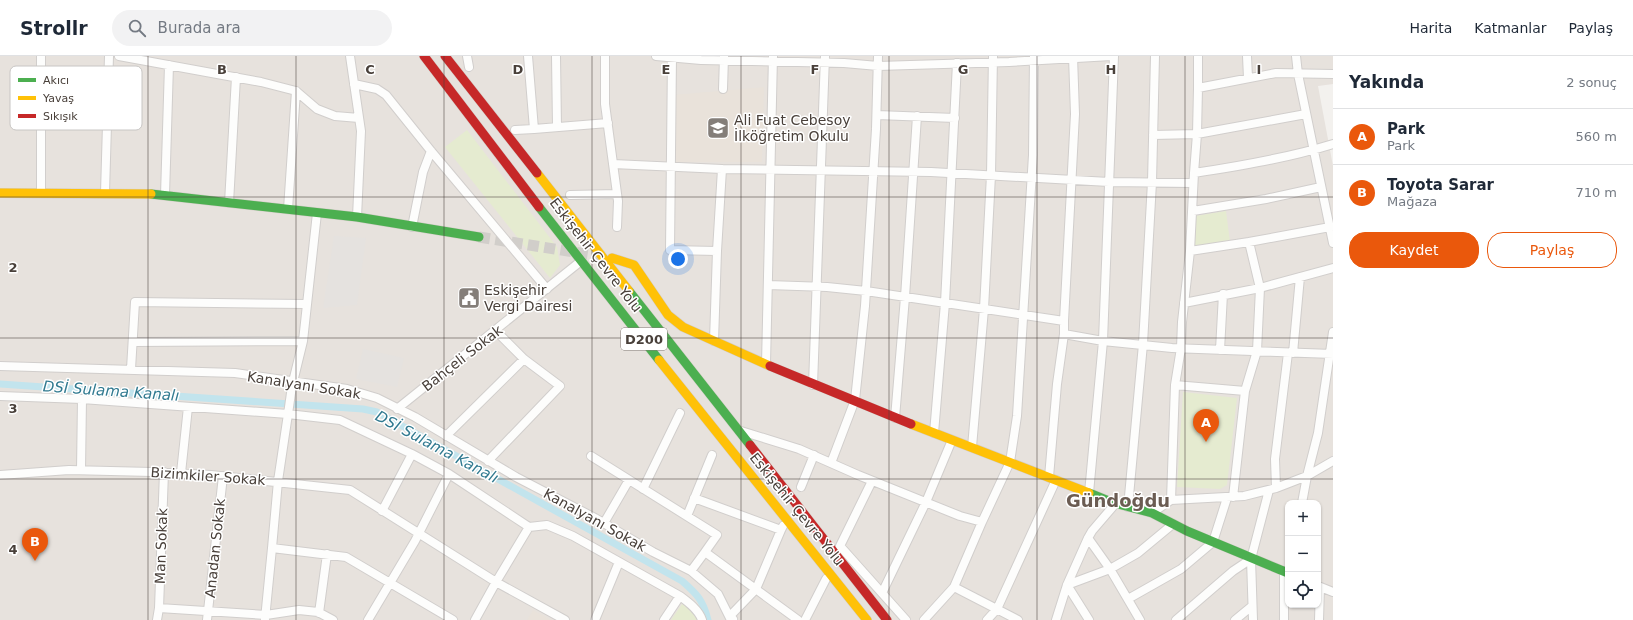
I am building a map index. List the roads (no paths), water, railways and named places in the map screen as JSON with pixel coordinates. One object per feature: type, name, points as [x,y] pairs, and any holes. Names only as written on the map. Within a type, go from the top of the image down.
[{"type":"main road","name":"Eskişehir Çevre Yolu","points":[[424,56],[581,261],[867,620]]},
{"type":"main road","name":"Eskişehir Çevre Yolu","points":[[445,56],[887,620]]},
{"type":"main road","points":[[0,192],[146,193],[357,218],[479,237]]},
{"type":"main road","points":[[612,258],[634,265],[668,315],[684,327],[714,341],[895,418],[1116,503],[1152,513],[1251,559],[1285,572]]},
{"type":"street","points":[[109,56],[109,66]]},
{"type":"street","points":[[119,56],[236,77],[296,91],[316,109],[335,116],[359,118]]},
{"type":"street","points":[[350,56],[360,131],[357,218]]},
{"type":"street","points":[[467,56],[469,67]]},
{"type":"street","points":[[528,56],[534,128]]},
{"type":"street","points":[[556,56],[557,127]]},
{"type":"street","points":[[605,56],[605,104],[618,201],[617,226]]},
{"type":"street","points":[[656,56],[825,60],[878,66],[947,60],[957,63],[993,59],[1112,56],[1103,341],[1089,493]]},
{"type":"street","points":[[831,463],[855,400],[866,291],[874,170],[878,56]]},
{"type":"street","points":[[1128,506],[1143,344],[1152,182],[1155,56]]},
{"type":"street","points":[[1171,500],[1175,385],[1181,348],[1190,251],[1197,134],[1198,56]]},
{"type":"street","points":[[1247,56],[1248,78]]},
{"type":"street","points":[[1296,56],[1298,74],[1313,150],[1333,243]]},
{"type":"street","points":[[672,57],[670,250],[717,251]]},
{"type":"street","points":[[987,620],[997,609],[1052,479],[1057,384],[1064,334],[1072,180],[1075,114],[1073,57]]},
{"type":"street","points":[[723,89],[724,58]]},
{"type":"street","points":[[924,620],[954,587],[1010,462],[1017,416],[1023,316],[1031,177],[1034,58]]},
{"type":"street","points":[[766,364],[773,59]]},
{"type":"street","points":[[972,447],[984,309],[991,175],[993,59]]},
{"type":"street","points":[[813,384],[825,60]]},
{"type":"street","points":[[934,433],[945,303],[957,63]]},
{"type":"street","points":[[164,196],[169,65]]},
{"type":"street","points":[[1198,88],[1276,73],[1333,74]]},
{"type":"street","points":[[229,203],[236,77]]},
{"type":"street","points":[[354,84],[377,89],[386,95],[547,289]]},
{"type":"street","points":[[288,209],[296,91]]},
{"type":"street","points":[[1153,135],[1197,134],[1306,114]]},
{"type":"street","points":[[876,116],[955,118]]},
{"type":"street","points":[[895,418],[917,116]]},
{"type":"street","points":[[515,130],[608,123]]},
{"type":"street","points":[[41,130],[41,193]]},
{"type":"street","points":[[105,193],[107,130]]},
{"type":"street","points":[[1194,173],[1222,169],[1313,150],[1333,144]]},
{"type":"street","points":[[412,226],[423,172],[431,151]]},
{"type":"street","points":[[613,164],[722,169],[912,171],[1109,182],[1193,183]]},
{"type":"street","points":[[714,341],[722,169]]},
{"type":"street","points":[[1192,211],[1266,199],[1321,187]]},
{"type":"street","points":[[570,195],[617,194]]},
{"type":"street","points":[[266,617],[278,482],[293,383],[303,341],[317,213]]},
{"type":"street","points":[[1190,251],[1330,227]]},
{"type":"street","points":[[1128,600],[1181,569],[1213,542],[1230,497],[1245,390],[1257,351],[1260,288],[1249,242]]},
{"type":"street","name":"Bahçeli Sokak","points":[[398,409],[581,261]]},
{"type":"street","points":[[1184,303],[1260,288],[1333,268]]},
{"type":"street","points":[[1253,620],[1251,559],[1272,489],[1300,277]]},
{"type":"street","points":[[768,285],[866,291],[1064,321]]},
{"type":"street","points":[[1220,350],[1224,294]]},
{"type":"street","points":[[131,369],[135,302],[306,304]]},
{"type":"street","points":[[488,461],[560,386],[524,359],[496,331]]},
{"type":"street","points":[[1303,500],[1318,433],[1332,354],[1333,332]]},
{"type":"street","points":[[1064,334],[1103,341],[1181,348],[1332,354]]},
{"type":"street","points":[[133,342],[303,341]]},
{"type":"street","points":[[446,436],[524,359]]},
{"type":"street","name":"Kanalyanı Sokak","points":[[0,366],[235,373],[293,383],[348,389],[377,398],[652,552],[691,571],[718,594],[732,619]]},
{"type":"street","points":[[1175,385],[1245,390]]},
{"type":"street","points":[[0,396],[82,399],[188,407],[289,411],[340,420],[412,454],[449,474],[529,527],[547,525],[572,536],[680,596],[692,605],[701,616],[702,620]]},
{"type":"street","points":[[81,470],[82,399]]},
{"type":"street","points":[[181,473],[188,407]]},
{"type":"street","points":[[643,489],[680,412]]},
{"type":"street","points":[[740,431],[799,449],[872,481],[960,516],[982,522]]},
{"type":"street","points":[[882,593],[926,502],[952,440]]},
{"type":"street","points":[[382,510],[412,454]]},
{"type":"street","points":[[687,516],[712,455]]},
{"type":"street","points":[[801,487],[814,455]]},
{"type":"street","points":[[591,456],[717,535],[691,571]]},
{"type":"street","points":[[1152,513],[1171,500],[1244,496],[1272,489],[1307,476],[1333,462]]},
{"type":"street","name":"Bizimkiler Sokak","points":[[0,475],[81,470],[164,472],[223,476],[350,490],[496,582],[565,620]]},
{"type":"street","name":"Man Sokak","points":[[157,620],[159,608],[164,472]]},
{"type":"street","points":[[368,620],[418,534],[449,474]]},
{"type":"street","name":"Anadan Sokak","points":[[207,620],[223,476]]},
{"type":"street","points":[[604,524],[629,480]]},
{"type":"street","points":[[872,481],[840,546],[906,620]]},
{"type":"street","points":[[694,498],[782,528],[756,589],[732,619]]},
{"type":"street","points":[[1056,620],[1067,585],[1088,538],[1092,531],[1116,503]]},
{"type":"street","points":[[1067,585],[1110,569],[1138,553],[1173,524]]},
{"type":"street","points":[[474,620],[529,527]]},
{"type":"street","points":[[1088,538],[1110,569],[1140,620]]},
{"type":"street","points":[[272,548],[346,557],[453,620]]},
{"type":"street","points":[[704,552],[798,620]]},
{"type":"street","points":[[319,613],[327,554]]},
{"type":"street","points":[[1176,620],[1233,571],[1251,559]]},
{"type":"street","points":[[595,620],[619,562]]},
{"type":"street","points":[[805,620],[826,579]]},
{"type":"street","points":[[1067,585],[1089,620]]},
{"type":"street","points":[[954,587],[1018,620]]},
{"type":"street","points":[[1321,587],[1333,592]]},
{"type":"street","points":[[664,620],[680,596]]},
{"type":"street","points":[[1284,620],[1285,596]]},
{"type":"street","points":[[1235,620],[1252,606]]},
{"type":"street","points":[[159,608],[266,617],[299,610],[319,613],[333,620]]},
{"type":"street","points":[[1319,608],[1319,620]]},
{"type":"waterway","name":"DSİ Sulama Kanalı","points":[[0,384],[363,409],[377,412],[682,581],[702,602],[708,620]]},
{"type":"tunnel","points":[[479,237],[605,257]]},
{"type":"place","name":"Ali Fuat Cebesoy İlköğretim Okulu","points":[[718,128]]},
{"type":"place","name":"Eskişehir Vergi Dairesi","points":[[469,298]]},
{"type":"place","name":"Park","points":[[1206,442]]},
{"type":"place","name":"Toyota Sarar","points":[[35,561]]},
{"type":"district","name":"Gündoğdu","points":[[1118,501]]}]
